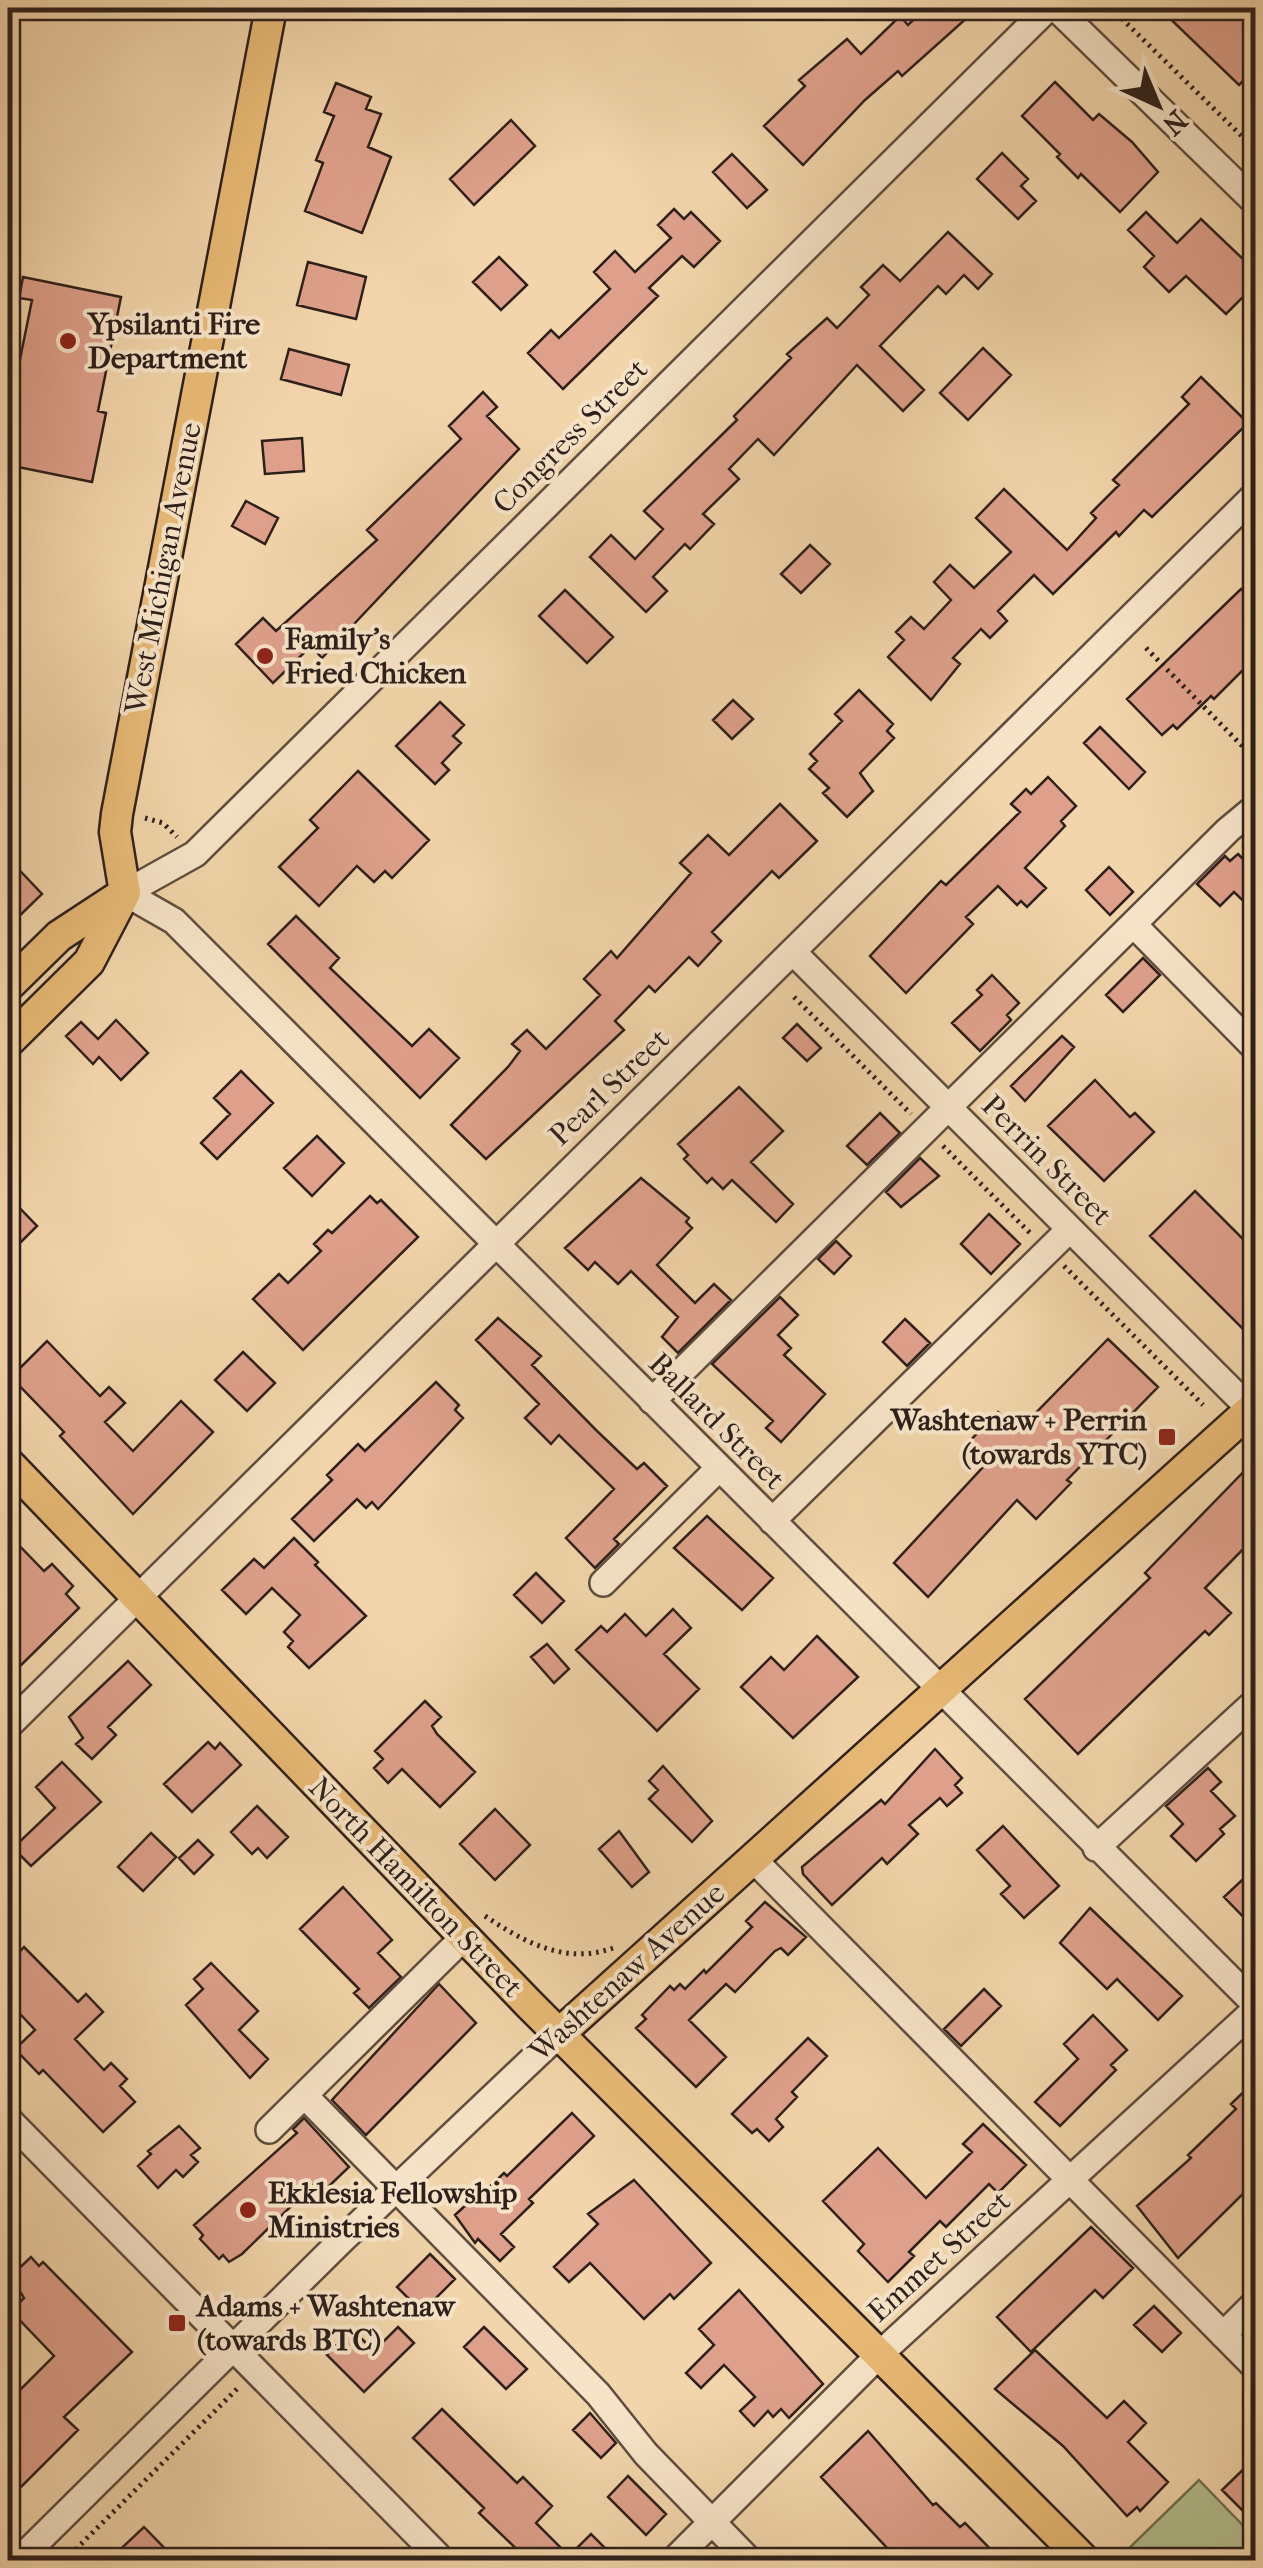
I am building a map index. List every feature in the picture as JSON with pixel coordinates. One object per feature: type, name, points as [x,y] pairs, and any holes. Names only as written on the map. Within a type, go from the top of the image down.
[{"type":"main road","name":"West Michigan Avenue","points":[[125,893],[115,832],[117,814],[271,8]]},
{"type":"main road","points":[[8,986],[59,936],[125,893]]},
{"type":"main road","points":[[8,1042],[89,962],[125,893]]},
{"type":"main road","name":"Washtenaw Avenue","points":[[559,2034],[1254,1410]]},
{"type":"main road","name":"North Hamilton Street","points":[[8,1463],[471,1924],[559,2034],[1084,2560]]},
{"type":"street","name":"Congress Street","points":[[125,893],[195,854],[1048,8]]},
{"type":"street","points":[[1056,8],[1256,202]]},
{"type":"street","name":"Pearl Street","points":[[8,1726],[1256,494]]},
{"type":"street","points":[[652,1401],[947,1106],[1254,811]]},
{"type":"street","name":"Ballard Street","points":[[125,893],[174,921],[1256,2007]]},
{"type":"street","points":[[1134,926],[1256,1048]]},
{"type":"street","name":"Perrin Street","points":[[793,952],[1254,1410]]},
{"type":"street","points":[[772,1521],[1070,1230]]},
{"type":"street","points":[[602,1583],[719,1468]]},
{"type":"street","points":[[1096,1848],[1256,1701]]},
{"type":"street","points":[[752,1858],[1256,2368]]},
{"type":"street","points":[[269,2130],[471,1924]]},
{"type":"street","name":"Emmet Street","points":[[674,2560],[881,2353],[1256,2007]]},
{"type":"street","name":"Washtenaw Avenue","points":[[19,2560],[396,2188],[559,2034]]},
{"type":"street","points":[[305,2096],[598,2394],[749,2560]]},
{"type":"street","points":[[8,2120],[442,2560]]},
{"type":"street","points":[[1222,2334],[1256,2302]]},
{"type":"path","points":[[1110,8],[1256,150]]},
{"type":"path","points":[[1146,648],[1256,760]]},
{"type":"path","points":[[143,818],[163,823],[179,839]]},
{"type":"path","points":[[794,998],[1203,1405]]},
{"type":"path","points":[[471,1924],[570,1956],[625,1944]]},
{"type":"path","points":[[65,2560],[238,2387]]},
{"type":"green space","points":[[1199,2480],[1255,2538],[1255,2560],[1117,2560]]},
{"type":"building","points":[[926,8],[978,8],[902,76],[898,71],[865,100],[803,165],[764,126],[805,86],[799,80],[847,39],[861,54],[900,16],[908,25]]},
{"type":"building","points":[[1159,8],[1256,8],[1256,68],[1239,85]]},
{"type":"building","points":[[1055,82],[1093,120],[1099,114],[1132,142],[1158,172],[1120,212],[1081,174],[1078,178],[1022,116]]},
{"type":"building","points":[[336,83],[371,97],[366,109],[381,114],[368,147],[391,157],[362,233],[305,211],[323,163],[316,160],[334,116],[324,112]]},
{"type":"building","points":[[511,120],[535,146],[474,205],[450,179]]},
{"type":"building","points":[[1002,153],[1028,179],[1021,186],[1036,201],[1018,219],[977,179]]},
{"type":"building","points":[[732,154],[767,190],[747,208],[713,172]]},
{"type":"building","points":[[674,209],[684,219],[691,212],[720,241],[694,267],[682,256],[649,288],[658,296],[563,389],[528,353],[551,330],[559,338],[610,289],[594,272],[615,251],[635,272],[671,238],[658,225]]},
{"type":"building","points":[[1146,212],[1177,243],[1201,219],[1245,261],[1256,250],[1256,284],[1226,314],[1186,276],[1169,292],[1144,267],[1154,256],[1128,230]]},
{"type":"building","points":[[948,232],[992,274],[978,289],[964,275],[946,294],[938,286],[880,346],[924,390],[903,411],[857,365],[774,455],[758,439],[729,469],[739,479],[703,514],[714,524],[690,549],[685,544],[653,577],[667,591],[646,612],[590,557],[611,535],[635,559],[663,529],[644,511],[737,420],[734,416],[791,358],[787,354],[827,318],[837,328],[869,295],[861,287],[883,265],[900,281]]},
{"type":"building","points":[[499,257],[527,285],[501,310],[473,282]]},
{"type":"building","points":[[308,262],[366,277],[356,319],[297,305]]},
{"type":"building","name":"Ypsilanti Fire Department","points":[[23,277],[121,297],[98,411],[106,413],[92,482],[8,465],[8,382],[15,384],[32,300],[19,298]]},
{"type":"building","points":[[983,348],[1011,375],[968,420],[940,393]]},
{"type":"building","points":[[289,349],[349,365],[341,395],[281,379]]},
{"type":"building","points":[[1201,377],[1248,423],[1152,517],[1144,510],[1053,594],[1034,575],[998,611],[1007,621],[990,638],[981,629],[953,658],[960,664],[931,700],[888,657],[904,640],[896,632],[911,617],[924,629],[951,600],[934,582],[950,565],[974,588],[1011,552],[976,518],[1004,489],[1067,550],[1096,518],[1091,513],[1119,485],[1113,480],[1189,404],[1182,397]]},
{"type":"building","points":[[483,392],[497,407],[487,416],[519,449],[322,658],[311,646],[273,683],[236,644],[263,618],[276,631],[377,540],[367,530],[461,439],[449,426]]},
{"type":"building","points":[[302,438],[304,471],[265,474],[262,441]]},
{"type":"building","points":[[246,501],[278,518],[265,544],[232,526]]},
{"type":"building","points":[[810,545],[830,564],[801,593],[781,574]]},
{"type":"building","points":[[1241,589],[1256,603],[1256,657],[1214,699],[1211,696],[1177,729],[1173,725],[1162,735],[1127,699]]},
{"type":"building","points":[[565,590],[613,637],[587,663],[539,616]]},
{"type":"building","points":[[859,690],[893,724],[887,731],[894,738],[860,773],[873,791],[847,817],[823,793],[829,788],[809,769],[817,761],[810,754],[842,721],[835,714]]},
{"type":"building","points":[[733,700],[753,719],[732,739],[713,720]]},
{"type":"building","points":[[440,702],[464,725],[453,736],[461,743],[442,763],[449,770],[435,784],[396,746]]},
{"type":"building","points":[[1100,727],[1145,772],[1129,789],[1084,743]]},
{"type":"building","points":[[358,771],[429,840],[392,878],[385,871],[374,882],[357,866],[319,906],[279,867],[318,828],[310,820]]},
{"type":"building","points":[[1048,777],[1076,806],[1061,821],[1065,826],[1025,868],[1046,888],[1027,907],[1021,901],[1017,905],[998,886],[966,917],[973,924],[906,993],[870,956],[941,881],[946,885],[1020,812],[1011,804],[1026,789],[1031,794]]},
{"type":"building","points":[[780,804],[817,841],[779,878],[772,871],[712,932],[721,941],[698,966],[689,957],[655,992],[649,986],[615,1021],[624,1030],[486,1159],[451,1125],[508,1067],[520,1051],[512,1044],[527,1030],[546,1049],[600,995],[584,979],[611,951],[617,958],[691,873],[680,863],[708,835],[729,855]]},
{"type":"building","points":[[1238,854],[1256,872],[1256,913],[1234,892],[1220,906],[1197,884],[1225,856],[1230,861]]},
{"type":"building","points":[[8,858],[42,894],[8,927]]},
{"type":"building","points":[[1109,867],[1133,892],[1110,915],[1086,890]]},
{"type":"building","points":[[296,916],[339,958],[330,968],[412,1046],[429,1029],[459,1058],[420,1098],[268,944]]},
{"type":"building","points":[[1143,958],[1160,975],[1123,1012],[1106,995]]},
{"type":"building","points":[[992,975],[1019,1003],[1007,1015],[1011,1020],[980,1051],[952,1023],[982,995],[977,990]]},
{"type":"building","points":[[116,1020],[148,1053],[121,1080],[99,1057],[93,1064],[66,1036],[81,1022],[98,1039]]},
{"type":"building","points":[[797,1024],[821,1048],[807,1061],[783,1038]]},
{"type":"building","points":[[1062,1036],[1074,1047],[1025,1101],[1011,1086]]},
{"type":"building","points":[[241,1071],[273,1103],[217,1159],[201,1143],[230,1114],[214,1098]]},
{"type":"building","points":[[1095,1080],[1130,1117],[1135,1113],[1154,1132],[1104,1181],[1048,1126]]},
{"type":"building","points":[[739,1087],[783,1131],[751,1162],[793,1204],[776,1222],[732,1180],[723,1189],[712,1178],[707,1183],[684,1159],[688,1155],[678,1144]]},
{"type":"building","points":[[880,1113],[900,1133],[867,1165],[847,1146]]},
{"type":"building","points":[[317,1136],[344,1163],[312,1196],[284,1168]]},
{"type":"building","points":[[920,1158],[939,1176],[901,1207],[886,1192]]},
{"type":"building","points":[[641,1178],[689,1218],[686,1222],[692,1228],[657,1265],[695,1303],[714,1284],[731,1300],[678,1353],[662,1337],[678,1317],[631,1271],[618,1284],[595,1262],[588,1270],[565,1248]]},
{"type":"building","points":[[1195,1191],[1256,1252],[1256,1319],[1244,1330],[1150,1236]]},
{"type":"building","points":[[8,1196],[37,1226],[8,1255]]},
{"type":"building","points":[[370,1196],[377,1203],[381,1200],[418,1237],[303,1350],[253,1299],[279,1274],[288,1283],[321,1251],[314,1244],[328,1230],[332,1233]]},
{"type":"building","points":[[989,1214],[1020,1244],[991,1274],[961,1244]]},
{"type":"building","points":[[836,1241],[851,1256],[834,1274],[818,1259]]},
{"type":"building","points":[[780,1297],[798,1315],[778,1335],[791,1348],[784,1355],[825,1394],[781,1442],[766,1428],[773,1421],[712,1364]]},
{"type":"building","points":[[498,1318],[541,1356],[532,1365],[597,1431],[637,1469],[644,1463],[667,1486],[614,1539],[619,1544],[595,1568],[566,1538],[614,1489],[559,1435],[551,1444],[525,1418],[539,1404],[476,1340]]},
{"type":"building","points":[[905,1319],[930,1343],[907,1366],[883,1342]]},
{"type":"building","points":[[1108,1339],[1158,1387],[1067,1480],[1071,1483],[1036,1519],[1017,1500],[928,1597],[894,1563],[983,1467],[963,1448],[998,1412],[1018,1431]]},
{"type":"building","points":[[47,1341],[100,1396],[109,1387],[125,1403],[105,1422],[133,1451],[181,1401],[213,1432],[133,1514],[60,1436],[64,1432],[11,1377]]},
{"type":"building","points":[[243,1352],[275,1383],[247,1411],[215,1380]]},
{"type":"building","points":[[436,1382],[459,1405],[455,1410],[463,1418],[378,1509],[372,1502],[366,1508],[357,1499],[314,1541],[292,1519],[332,1480],[327,1475],[358,1444],[365,1451]]},
{"type":"building","points":[[1256,1459],[1256,1536],[1205,1588],[1231,1613],[1209,1635],[1205,1631],[1078,1754],[1025,1699],[1150,1578],[1145,1573]]},
{"type":"building","points":[[707,1516],[773,1578],[742,1610],[674,1548]]},
{"type":"building","points":[[8,1534],[44,1571],[52,1564],[73,1586],[66,1594],[79,1608],[8,1678]]},
{"type":"building","points":[[294,1538],[366,1616],[309,1668],[288,1647],[293,1641],[284,1632],[300,1615],[272,1588],[246,1614],[222,1590],[254,1559],[264,1568]]},
{"type":"building","points":[[536,1573],[564,1601],[542,1623],[514,1595]]},
{"type":"building","points":[[673,1609],[691,1628],[664,1654],[699,1689],[657,1731],[576,1650],[601,1626],[607,1632],[625,1614],[646,1636]]},
{"type":"building","points":[[817,1636],[858,1677],[793,1738],[741,1687],[771,1657],[784,1670]]},
{"type":"building","points":[[547,1644],[569,1669],[554,1683],[531,1657]]},
{"type":"building","points":[[128,1661],[151,1685],[108,1727],[116,1735],[92,1759],[76,1744],[83,1738],[69,1717]]},
{"type":"building","points":[[425,1701],[441,1717],[432,1726],[437,1734],[475,1772],[440,1807],[402,1769],[388,1783],[374,1768],[383,1759],[375,1751]]},
{"type":"building","points":[[208,1742],[215,1749],[220,1743],[241,1765],[192,1812],[164,1784]]},
{"type":"building","points":[[935,1749],[962,1778],[955,1785],[962,1793],[947,1806],[940,1798],[909,1825],[918,1834],[887,1864],[882,1858],[832,1905],[803,1874],[802,1867],[881,1800],[885,1804]]},
{"type":"building","points":[[62,1762],[101,1802],[31,1866],[13,1848],[55,1808],[36,1787]]},
{"type":"building","points":[[663,1766],[712,1821],[692,1842],[649,1799],[658,1790],[649,1781]]},
{"type":"building","points":[[1208,1768],[1221,1782],[1211,1791],[1235,1816],[1220,1829],[1224,1834],[1196,1861],[1171,1836],[1183,1824],[1166,1806]]},
{"type":"building","points":[[257,1806],[288,1837],[267,1858],[258,1848],[252,1854],[231,1832]]},
{"type":"building","points":[[495,1809],[530,1845],[495,1880],[460,1844]]},
{"type":"building","points":[[1003,1826],[1059,1886],[1024,1918],[1001,1894],[1010,1886],[977,1850]]},
{"type":"building","points":[[619,1831],[649,1872],[632,1887],[599,1849]]},
{"type":"building","points":[[151,1833],[176,1857],[143,1891],[118,1867]]},
{"type":"building","points":[[198,1840],[213,1855],[194,1874],[179,1858]]},
{"type":"building","points":[[1256,1867],[1256,1930],[1224,1897]]},
{"type":"building","points":[[343,1887],[392,1940],[378,1953],[401,1977],[369,2008],[354,1993],[359,1989],[300,1929]]},
{"type":"building","points":[[765,1902],[806,1937],[788,1955],[781,1948],[775,1951],[735,1992],[726,1984],[689,2020],[726,2057],[696,2087],[636,2028],[646,2019],[642,2015],[670,1986],[674,1990],[680,1984],[685,1989],[704,1970],[706,1973],[752,1927],[746,1921]]},
{"type":"building","points":[[1090,1908],[1182,1996],[1158,2020],[1117,1979],[1107,1989],[1060,1943]]},
{"type":"building","points":[[24,1947],[78,2002],[86,1994],[103,2012],[75,2039],[104,2070],[111,2063],[127,2079],[120,2086],[135,2102],[103,2132],[43,2070],[39,2074],[15,2049],[35,2030],[8,2001],[8,1963]]},
{"type":"building","points":[[211,1963],[258,2011],[239,2030],[268,2059],[250,2078],[186,2005],[203,1989],[194,1979]]},
{"type":"building","points":[[439,1984],[476,2023],[366,2135],[332,2100]]},
{"type":"building","points":[[984,1989],[1001,2006],[961,2046],[944,2029]]},
{"type":"building","points":[[1093,2015],[1127,2050],[1111,2065],[1116,2070],[1060,2126],[1035,2102],[1078,2059],[1064,2044]]},
{"type":"building","points":[[808,2038],[827,2056],[792,2092],[797,2097],[776,2119],[783,2127],[769,2141],[757,2129],[752,2133],[732,2114]]},
{"type":"building","points":[[1256,2080],[1256,2181],[1178,2258],[1137,2206],[1191,2158],[1188,2155],[1236,2109],[1231,2104]]},
{"type":"building","points":[[572,2113],[594,2136],[529,2199],[533,2203],[501,2234],[514,2247],[500,2261],[478,2239],[475,2243],[455,2215],[504,2173],[507,2176]]},
{"type":"building","name":"Ekklesia Fellowship Ministries","points":[[304,2118],[349,2167],[325,2190],[317,2181],[242,2254],[229,2262],[223,2255],[219,2259],[200,2239],[203,2235],[194,2225],[297,2133],[293,2129]]},
{"type":"building","points":[[983,2124],[1026,2165],[998,2193],[989,2184],[946,2227],[940,2221],[909,2252],[914,2256],[888,2282],[858,2251],[864,2244],[823,2201],[878,2148],[926,2198],[972,2152],[963,2144]]},
{"type":"building","points":[[179,2126],[200,2148],[191,2155],[198,2162],[183,2177],[176,2170],[158,2188],[138,2166],[151,2154],[148,2151]]},
{"type":"building","points":[[634,2180],[711,2263],[674,2299],[670,2294],[644,2319],[590,2263],[569,2282],[554,2267],[598,2224],[588,2214]]},
{"type":"building","points":[[1091,2227],[1133,2268],[1103,2298],[1095,2290],[1031,2352],[997,2317]]},
{"type":"building","points":[[430,2254],[455,2279],[422,2312],[397,2287]]},
{"type":"building","points":[[31,2257],[39,2266],[43,2262],[132,2352],[64,2417],[78,2430],[8,2500],[8,2380],[19,2391],[54,2356],[11,2311],[24,2298],[11,2276]]},
{"type":"building","points":[[739,2290],[823,2384],[789,2418],[781,2409],[773,2417],[768,2411],[754,2426],[740,2411],[755,2397],[724,2365],[701,2388],[686,2373],[714,2345],[699,2329]]},
{"type":"building","points":[[1154,2306],[1181,2333],[1162,2352],[1134,2325]]},
{"type":"building","points":[[398,2327],[414,2343],[364,2392],[327,2355],[352,2329],[374,2351]]},
{"type":"building","points":[[484,2327],[527,2369],[506,2389],[464,2347]]},
{"type":"building","points":[[1035,2350],[1107,2418],[1124,2401],[1146,2423],[1128,2442],[1168,2482],[1140,2511],[1137,2507],[1127,2516],[1063,2446],[995,2389]]},
{"type":"building","points":[[442,2409],[517,2483],[523,2477],[552,2506],[536,2523],[569,2556],[591,2534],[604,2547],[592,2560],[528,2560],[479,2513],[484,2508],[413,2438]]},
{"type":"building","points":[[590,2413],[616,2443],[601,2458],[573,2430]]},
{"type":"building","points":[[868,2431],[933,2505],[936,2503],[960,2527],[965,2523],[1001,2560],[876,2560],[888,2549],[821,2477]]},
{"type":"building","points":[[1256,2457],[1256,2524],[1222,2490]]},
{"type":"building","points":[[628,2476],[666,2514],[646,2535],[608,2497]]},
{"type":"building","points":[[144,2527],[176,2560],[109,2560]]},
{"type":"place","name":"Ypsilanti Fire Department","points":[[68,341]]},
{"type":"place","name":"Family's Fried Chicken","points":[[265,656]]},
{"type":"place","name":"Washtenaw + Perrin (towards YTC)","points":[[1167,1437]]},
{"type":"place","name":"Ekklesia Fellowship Ministries","points":[[248,2210]]},
{"type":"place","name":"Adams + Washtenaw (towards BTC)","points":[[177,2323]]}]
